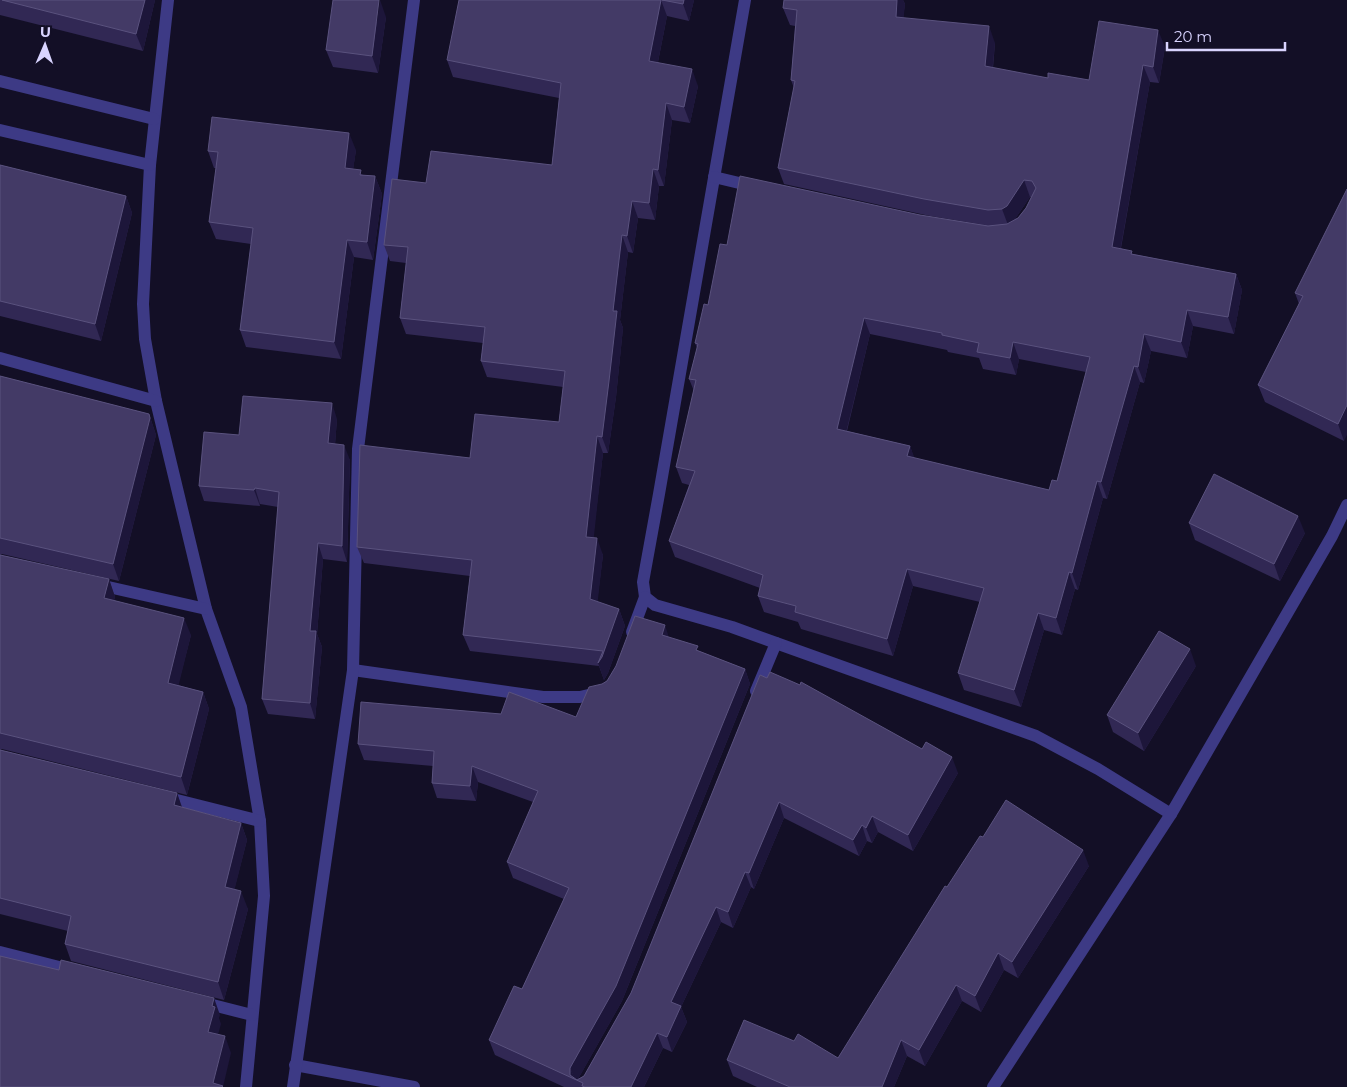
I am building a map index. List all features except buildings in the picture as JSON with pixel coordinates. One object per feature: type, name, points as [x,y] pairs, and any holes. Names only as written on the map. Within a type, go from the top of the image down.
[{"type":"street","points":[[168,0],[150,165],[143,304],[145,339],[156,401],[206,609],[240,708],[260,821],[264,896],[246,1087]]},
{"type":"street","points":[[293,1087],[353,670],[358,449],[414,0]]},
{"type":"street","points":[[629,641],[645,597],[643,582],[745,0]]},
{"type":"street","points":[[0,81],[154,119]]},
{"type":"street","points":[[0,130],[150,165]]},
{"type":"street","points":[[714,177],[770,190]]},
{"type":"street","points":[[0,358],[156,401]]},
{"type":"street","points":[[993,1087],[1171,814],[1332,536],[1347,505]]},
{"type":"street","points":[[84,581],[206,609]]},
{"type":"street","points":[[645,597],[655,605],[776,643],[1036,736],[1098,769],[1171,814]]},
{"type":"street","points":[[750,706],[776,643]]},
{"type":"street","points":[[353,670],[543,697],[580,697],[606,691],[611,684]]},
{"type":"street","points":[[154,795],[260,821]]},
{"type":"street","points":[[0,952],[84,973]]},
{"type":"street","points":[[187,999],[252,1015]]},
{"type":"street","points":[[295,1065],[414,1087]]}]
